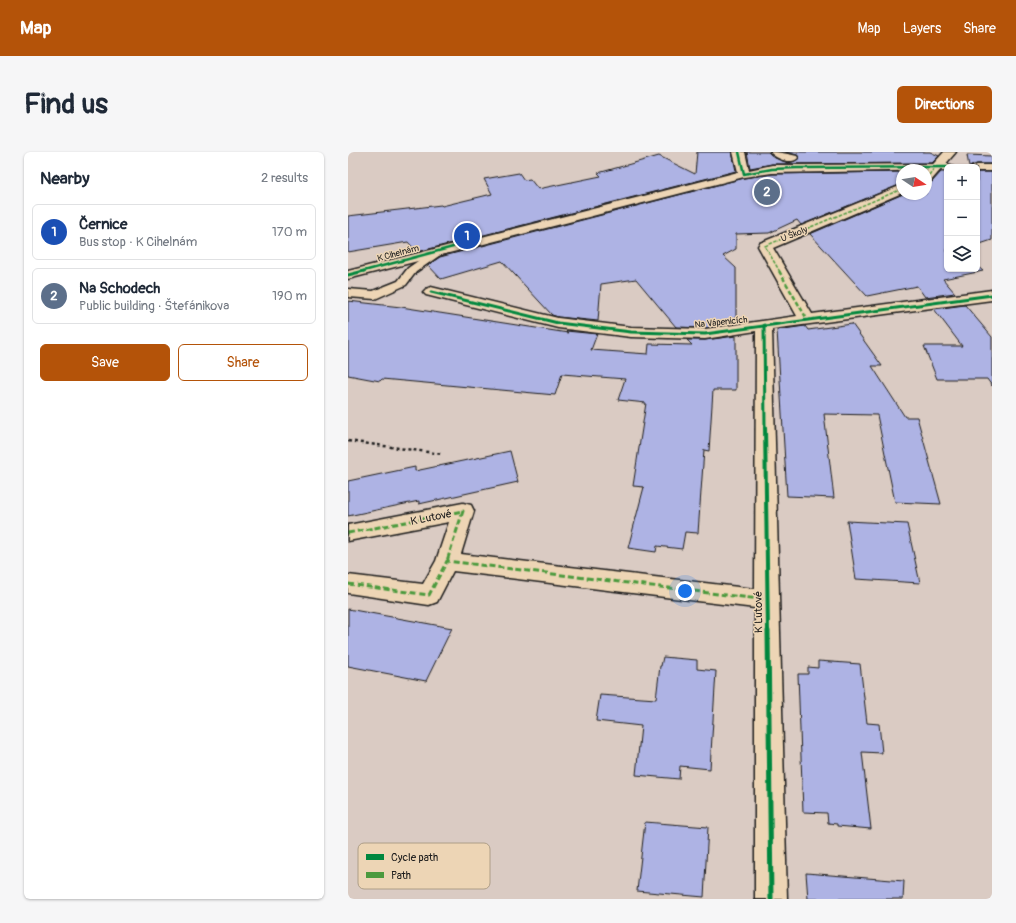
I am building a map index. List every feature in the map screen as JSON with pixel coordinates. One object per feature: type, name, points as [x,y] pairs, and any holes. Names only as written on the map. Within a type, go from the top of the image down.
[{"type":"street","points":[[739,152],[744,174]]},
{"type":"street","points":[[932,174],[941,167],[950,152]]},
{"type":"street","name":"K Cihelnám","points":[[348,275],[744,174],[772,169],[797,168],[941,167]]},
{"type":"street","points":[[980,168],[992,168]]},
{"type":"street","name":"U Školy","points":[[807,319],[765,246],[896,191]]},
{"type":"street","name":"Na Vápenicích","points":[[431,292],[558,323],[631,332],[705,334],[992,295]]},
{"type":"street","name":"K Lutové","points":[[764,325],[771,899]]},
{"type":"street","name":"K Lutové","points":[[348,533],[463,511],[447,560],[429,595],[348,584]]},
{"type":"street","name":"K Lutové","points":[[447,560],[767,600]]},
{"type":"lane","points":[[774,152],[781,157],[794,158]]},
{"type":"lane","points":[[348,293],[375,295],[402,284],[412,270],[439,251]]},
{"type":"path","points":[[348,441],[442,454]]},
{"type":"building","points":[[697,152],[732,152],[736,171],[417,252],[408,242],[348,252],[348,216],[442,206],[492,194],[484,179],[519,173],[524,180],[530,179],[538,189],[601,176],[598,173],[659,156],[695,174]]},
{"type":"building","points":[[747,152],[768,152],[775,158],[788,163],[795,161],[799,157],[797,155],[785,152],[930,152],[939,156],[932,163],[772,164],[750,168]]},
{"type":"building","points":[[967,155],[992,156],[992,164],[968,164]]},
{"type":"building","points":[[896,172],[896,186],[801,225],[797,220],[769,233],[736,234],[736,249],[723,256],[736,268],[736,323],[705,328],[676,327],[636,279],[601,284],[598,321],[558,317],[552,315],[502,261],[441,279],[428,265],[440,257],[744,178],[772,174]]},
{"type":"building","points":[[941,172],[944,172],[944,272],[978,272],[943,279],[955,293],[925,297],[917,286],[867,296],[810,234],[896,197],[896,200],[932,200],[932,182]]},
{"type":"building","points":[[980,172],[992,172],[992,240],[980,244]]},
{"type":"building","points":[[348,301],[401,307],[568,333],[566,331],[597,334],[591,350],[648,354],[649,344],[692,345],[687,340],[705,340],[736,336],[736,390],[713,390],[709,451],[704,450],[698,533],[685,532],[682,549],[657,546],[656,552],[628,548],[644,487],[633,486],[646,403],[618,400],[625,379],[562,374],[555,395],[382,379],[380,381],[348,375]]},
{"type":"building","points":[[965,305],[992,337],[992,386],[987,379],[937,379],[924,346],[962,346],[934,309]]},
{"type":"building","points":[[852,324],[882,366],[872,366],[905,417],[917,417],[941,504],[895,502],[877,415],[824,414],[834,498],[787,496],[777,330],[805,326],[808,330]]},
{"type":"building","points":[[510,451],[518,482],[419,504],[419,501],[348,516],[348,481],[415,467],[415,471]]},
{"type":"building","points":[[847,521],[907,524],[920,583],[856,579]]},
{"type":"building","points":[[348,609],[452,628],[426,681],[348,666]]},
{"type":"building","points":[[663,657],[697,660],[697,669],[716,671],[710,769],[680,766],[679,779],[636,775],[641,726],[596,721],[600,695],[656,699],[660,666]]},
{"type":"building","points":[[818,661],[860,664],[867,723],[879,724],[882,753],[862,752],[871,829],[837,826],[837,824],[828,823],[827,813],[803,812],[798,674],[808,674],[808,667],[818,668]]},
{"type":"building","points":[[645,822],[708,827],[704,897],[637,891]]},
{"type":"building","points":[[806,873],[904,881],[903,899],[808,899]]},
{"type":"marked path","points":[[932,171],[935,167]]},
{"type":"marked path","points":[[807,319],[765,246],[896,191]]},
{"type":"marked path","points":[[348,533],[463,511],[447,561]]},
{"type":"marked path","points":[[348,584],[429,595],[447,561],[767,600]]},
{"type":"cycle path","points":[[739,152],[744,174],[772,169],[797,168],[944,167]]},
{"type":"cycle path","points":[[348,275],[453,247]]},
{"type":"cycle path","points":[[431,292],[558,323],[631,332],[705,334],[992,295]]},
{"type":"cycle path","points":[[764,325],[771,899]]},
{"type":"place","name":"Na Schodech","points":[[767,192]]},
{"type":"place","name":"Černice","points":[[467,236]]}]
